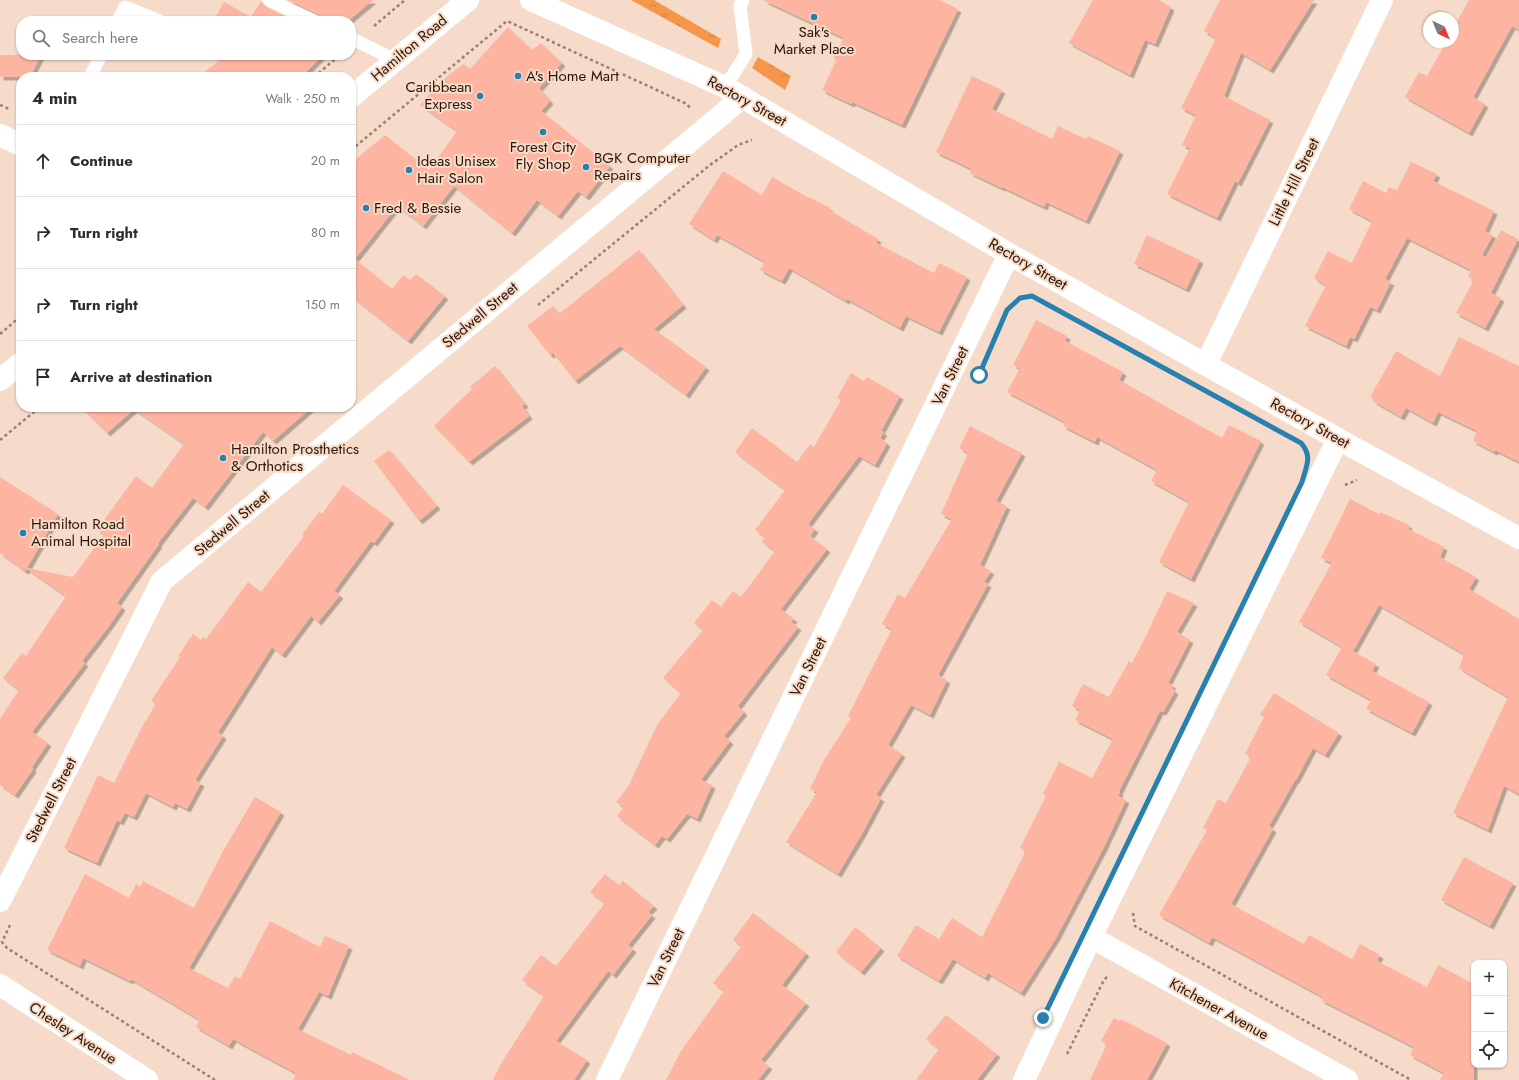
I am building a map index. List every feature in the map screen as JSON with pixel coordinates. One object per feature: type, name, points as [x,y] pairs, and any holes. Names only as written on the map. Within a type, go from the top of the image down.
[{"type":"street","name":"Hamilton Road","points":[[356,92],[468,0]]},
{"type":"street","name":"Rectory Street","points":[[531,0],[734,92],[1009,254],[1519,538]]},
{"type":"street","name":"Little Hill Street","points":[[1206,364],[1382,0]]},
{"type":"street","name":"Stedwell Street","points":[[0,901],[162,581],[734,92]]},
{"type":"street","points":[[0,135],[16,143]]},
{"type":"street","name":"Van Street","points":[[607,1080],[1009,254]]},
{"type":"street","points":[[0,380],[16,368]]},
{"type":"street","points":[[1024,1080],[1091,937],[1338,438]]},
{"type":"street","name":"Kitchener Avenue","points":[[1091,937],[1347,1080]]},
{"type":"street","name":"Chesley Avenue","points":[[0,986],[147,1080]]},
{"type":"lane","points":[[269,0],[303,16]]},
{"type":"lane","points":[[734,92],[746,54],[738,2]]},
{"type":"lane","points":[[120,16],[125,7],[148,16]]},
{"type":"lane","points":[[356,40],[395,60]]},
{"type":"lane","points":[[92,72],[98,60]]},
{"type":"path","points":[[356,37],[405,0]]},
{"type":"path","points":[[356,146],[507,21],[687,104]]},
{"type":"path","points":[[320,72],[334,60]]},
{"type":"path","points":[[532,309],[710,165],[738,145],[752,140]]},
{"type":"path","points":[[1012,306],[1020,298],[1032,296],[1038,299]]},
{"type":"path","points":[[0,334],[16,320]]},
{"type":"path","points":[[0,440],[34,412]]},
{"type":"path","points":[[1343,486],[1355,480],[1362,481]]},
{"type":"path","points":[[1136,908],[1132,915],[1135,926],[1411,1080]]},
{"type":"path","points":[[13,921],[2,942],[8,948],[216,1080]]},
{"type":"path","points":[[1065,1059],[1104,980],[1112,974]]},
{"type":"green space","points":[[631,0],[654,0],[721,39],[718,48]]},
{"type":"green space","points":[[758,57],[791,76],[785,90],[752,68]]},
{"type":"building","points":[[288,0],[373,0],[354,16],[320,16]]},
{"type":"building","points":[[763,0],[939,0],[958,9],[902,125],[852,102],[851,104],[822,90],[836,61],[834,57],[844,38]]},
{"type":"building","points":[[1093,0],[1159,0],[1171,7],[1155,44],[1145,40],[1130,75],[1069,43]]},
{"type":"building","points":[[1220,0],[1314,0],[1270,70],[1241,53],[1224,96],[1270,120],[1238,183],[1235,181],[1217,218],[1167,194],[1190,148],[1182,145],[1196,115],[1181,108],[1216,38],[1204,31]]},
{"type":"building","points":[[1469,0],[1519,0],[1519,30],[1512,26],[1473,97],[1485,104],[1469,133],[1405,97],[1419,72],[1427,76],[1443,48],[1459,48],[1459,18]]},
{"type":"building","points":[[261,1],[266,7],[285,16],[252,16]]},
{"type":"building","points":[[224,2],[249,16],[216,16]]},
{"type":"building","points":[[508,27],[532,50],[541,43],[562,63],[539,88],[550,101],[541,111],[610,166],[586,197],[578,191],[558,216],[537,200],[512,233],[454,186],[423,226],[397,206],[356,258],[356,159],[385,135],[429,170],[457,131],[420,105],[439,83],[463,64],[470,69]]},
{"type":"building","points":[[0,55],[16,55],[16,60],[38,60],[32,72],[16,72],[16,77],[0,77]]},
{"type":"building","points":[[220,60],[318,60],[306,72],[204,72]]},
{"type":"building","points":[[972,76],[1002,90],[992,109],[1052,139],[1058,126],[1086,139],[1088,136],[1120,151],[1086,221],[1046,202],[1044,207],[1002,188],[970,173],[972,169],[936,152]]},
{"type":"building","points":[[1411,162],[1437,174],[1433,181],[1494,211],[1485,231],[1493,235],[1482,255],[1486,257],[1501,230],[1518,239],[1491,293],[1501,298],[1485,328],[1456,313],[1474,280],[1468,277],[1471,270],[1407,238],[1385,279],[1391,282],[1377,310],[1370,307],[1354,339],[1350,337],[1346,346],[1305,326],[1326,285],[1314,278],[1328,251],[1352,263],[1372,221],[1349,209],[1363,181],[1386,193],[1389,187],[1397,190]]},
{"type":"building","points":[[723,171],[762,195],[772,177],[830,208],[829,210],[878,239],[876,243],[934,273],[939,263],[967,277],[939,332],[906,316],[900,328],[847,299],[846,301],[789,268],[782,281],[760,270],[765,262],[717,235],[714,240],[689,224]]},
{"type":"building","points":[[1147,235],[1200,260],[1186,289],[1134,264]]},
{"type":"building","points":[[639,250],[683,305],[654,329],[706,367],[686,395],[620,346],[575,381],[553,353],[550,355],[527,326],[553,306],[559,314]]},
{"type":"building","points":[[356,260],[392,289],[403,275],[410,280],[416,274],[445,296],[408,341],[356,300]]},
{"type":"building","points":[[1036,320],[1067,336],[1065,341],[1123,372],[1119,380],[1222,438],[1229,425],[1261,441],[1191,579],[1159,562],[1189,502],[1151,481],[1157,470],[1097,437],[1095,442],[1063,426],[1065,422],[1007,392],[1020,368],[1013,365]]},
{"type":"building","points":[[1459,337],[1519,366],[1519,462],[1495,450],[1494,452],[1473,441],[1477,431],[1438,412],[1433,423],[1406,408],[1401,417],[1373,401],[1374,399],[1370,397],[1396,351],[1440,376]]},
{"type":"building","points":[[495,366],[525,404],[522,406],[529,416],[469,462],[434,426],[472,389],[470,387]]},
{"type":"building","points":[[851,373],[864,381],[867,377],[900,396],[881,431],[884,432],[880,438],[887,443],[875,465],[859,456],[808,524],[815,529],[810,536],[827,549],[781,609],[794,619],[791,622],[798,627],[738,706],[744,712],[724,736],[730,741],[701,780],[712,785],[697,819],[687,814],[667,839],[662,836],[655,845],[617,816],[624,807],[616,802],[628,787],[657,725],[681,693],[663,678],[703,630],[694,623],[712,600],[721,607],[733,591],[741,597],[775,551],[762,542],[765,537],[755,530],[785,490],[735,452],[752,428],[797,462],[810,444],[814,447],[841,400],[837,398]]},
{"type":"building","points":[[86,412],[131,412],[107,433]]},
{"type":"building","points":[[138,412],[306,412],[273,441],[263,432],[205,507],[193,498],[158,543],[159,544],[117,603],[122,607],[82,661],[85,663],[32,732],[48,743],[32,767],[33,769],[15,795],[0,785],[0,719],[19,690],[3,678],[22,653],[26,656],[66,596],[27,569],[25,571],[0,553],[0,477],[58,514],[27,568],[73,577],[104,535],[97,530],[136,476],[152,488],[184,444]]},
{"type":"building","points":[[970,426],[1022,453],[996,501],[1007,506],[980,565],[991,571],[984,582],[988,584],[938,675],[947,680],[930,715],[911,705],[888,745],[902,754],[876,795],[881,798],[838,874],[786,842],[817,792],[810,789],[824,760],[851,718],[848,716],[892,629],[882,624],[898,594],[905,598],[952,519],[941,514],[968,453],[959,448]]},
{"type":"building","points":[[389,450],[437,506],[419,521],[374,461]]},
{"type":"building","points":[[343,485],[391,520],[374,543],[371,541],[334,591],[340,595],[318,622],[311,616],[282,655],[272,647],[218,732],[223,736],[195,780],[201,783],[187,809],[175,803],[173,807],[146,793],[134,817],[125,813],[120,822],[117,820],[97,863],[64,848],[98,775],[114,783],[142,727],[156,704],[151,701],[180,657],[178,656],[193,634],[201,640],[203,637],[206,639],[248,582],[261,592],[304,536],[302,535],[319,512],[322,514]]},
{"type":"building","points":[[1350,499],[1379,514],[1380,512],[1409,525],[1408,529],[1444,547],[1440,557],[1476,577],[1469,589],[1519,619],[1519,794],[1504,786],[1488,830],[1453,813],[1508,697],[1459,668],[1464,654],[1379,605],[1353,651],[1376,664],[1372,671],[1429,702],[1412,733],[1366,709],[1371,700],[1326,675],[1342,647],[1299,622],[1332,563],[1321,558]]},
{"type":"building","points":[[1167,591],[1194,603],[1177,632],[1190,640],[1168,683],[1173,685],[1171,688],[1175,691],[1163,712],[1160,711],[1119,791],[1118,796],[1126,800],[1104,847],[1056,938],[1021,993],[988,973],[985,978],[953,959],[939,981],[897,956],[916,925],[939,939],[952,918],[982,937],[1026,851],[1020,848],[1046,796],[1043,794],[1059,762],[1092,778],[1113,739],[1075,720],[1080,710],[1072,706],[1083,684],[1109,697],[1129,661],[1132,663]]},
{"type":"building","points":[[1274,693],[1339,733],[1325,755],[1313,748],[1269,826],[1273,829],[1231,904],[1304,944],[1309,935],[1352,959],[1360,944],[1380,955],[1377,961],[1427,987],[1438,965],[1471,982],[1471,1068],[1474,1068],[1474,1080],[1440,1080],[1444,1073],[1410,1055],[1414,1047],[1321,1000],[1323,997],[1212,937],[1209,943],[1159,915],[1207,830],[1203,828],[1218,799],[1226,803],[1251,757],[1245,754],[1264,717],[1260,715]]},
{"type":"building","points":[[255,797],[281,812],[189,968],[228,988],[235,976],[240,979],[270,921],[320,947],[325,936],[349,946],[328,996],[319,992],[298,1029],[351,1055],[352,1052],[410,1080],[293,1080],[296,1073],[233,1039],[229,1046],[196,1027],[200,1020],[131,979],[130,981],[83,958],[80,966],[47,950],[85,874],[129,898],[136,884],[140,887],[143,881],[194,908],[223,851]]},
{"type":"building","points":[[1464,857],[1513,883],[1490,926],[1441,900]]},
{"type":"building","points":[[605,874],[619,885],[623,881],[654,906],[648,912],[652,915],[628,945],[633,949],[613,975],[608,971],[556,1041],[587,1060],[574,1080],[493,1080],[502,1062],[544,996],[522,980],[541,955],[556,966],[605,903],[590,892]]},
{"type":"building","points":[[753,913],[806,953],[782,985],[806,1003],[761,1060],[769,1066],[758,1080],[666,1080],[681,1051],[724,991],[713,983],[742,946],[733,940]]},
{"type":"building","points":[[855,927],[881,948],[861,972],[836,952]]},
{"type":"building","points":[[946,1015],[997,1054],[977,1080],[916,1080],[939,1049],[926,1039]]},
{"type":"building","points":[[1114,1018],[1120,1021],[1121,1019],[1167,1043],[1147,1080],[1090,1080],[1107,1044],[1101,1041]]},
{"type":"place","name":"Sak's Market Place","points":[[814,17]]},
{"type":"place","name":"A's Home Mart","points":[[518,76]]},
{"type":"place","name":"Caribbean Express","points":[[480,96]]},
{"type":"place","name":"Forest City Fly Shop","points":[[543,132]]},
{"type":"place","name":"BGK Computer Repairs","points":[[586,167]]},
{"type":"place","name":"Ideas Unisex Hair Salon","points":[[409,170]]},
{"type":"place","name":"Fred & Bessie","points":[[366,208]]},
{"type":"place","name":"Hamilton Prosthetics & Orthotics","points":[[223,458]]},
{"type":"place","name":"Hamilton Road Animal Hospital","points":[[23,533]]},
{"type":"route","points":[[979,375],[1007,310],[1020,298],[1032,296],[1301,443],[1307,449],[1308,457],[1308,463],[1302,482],[1043,1018]]}]
